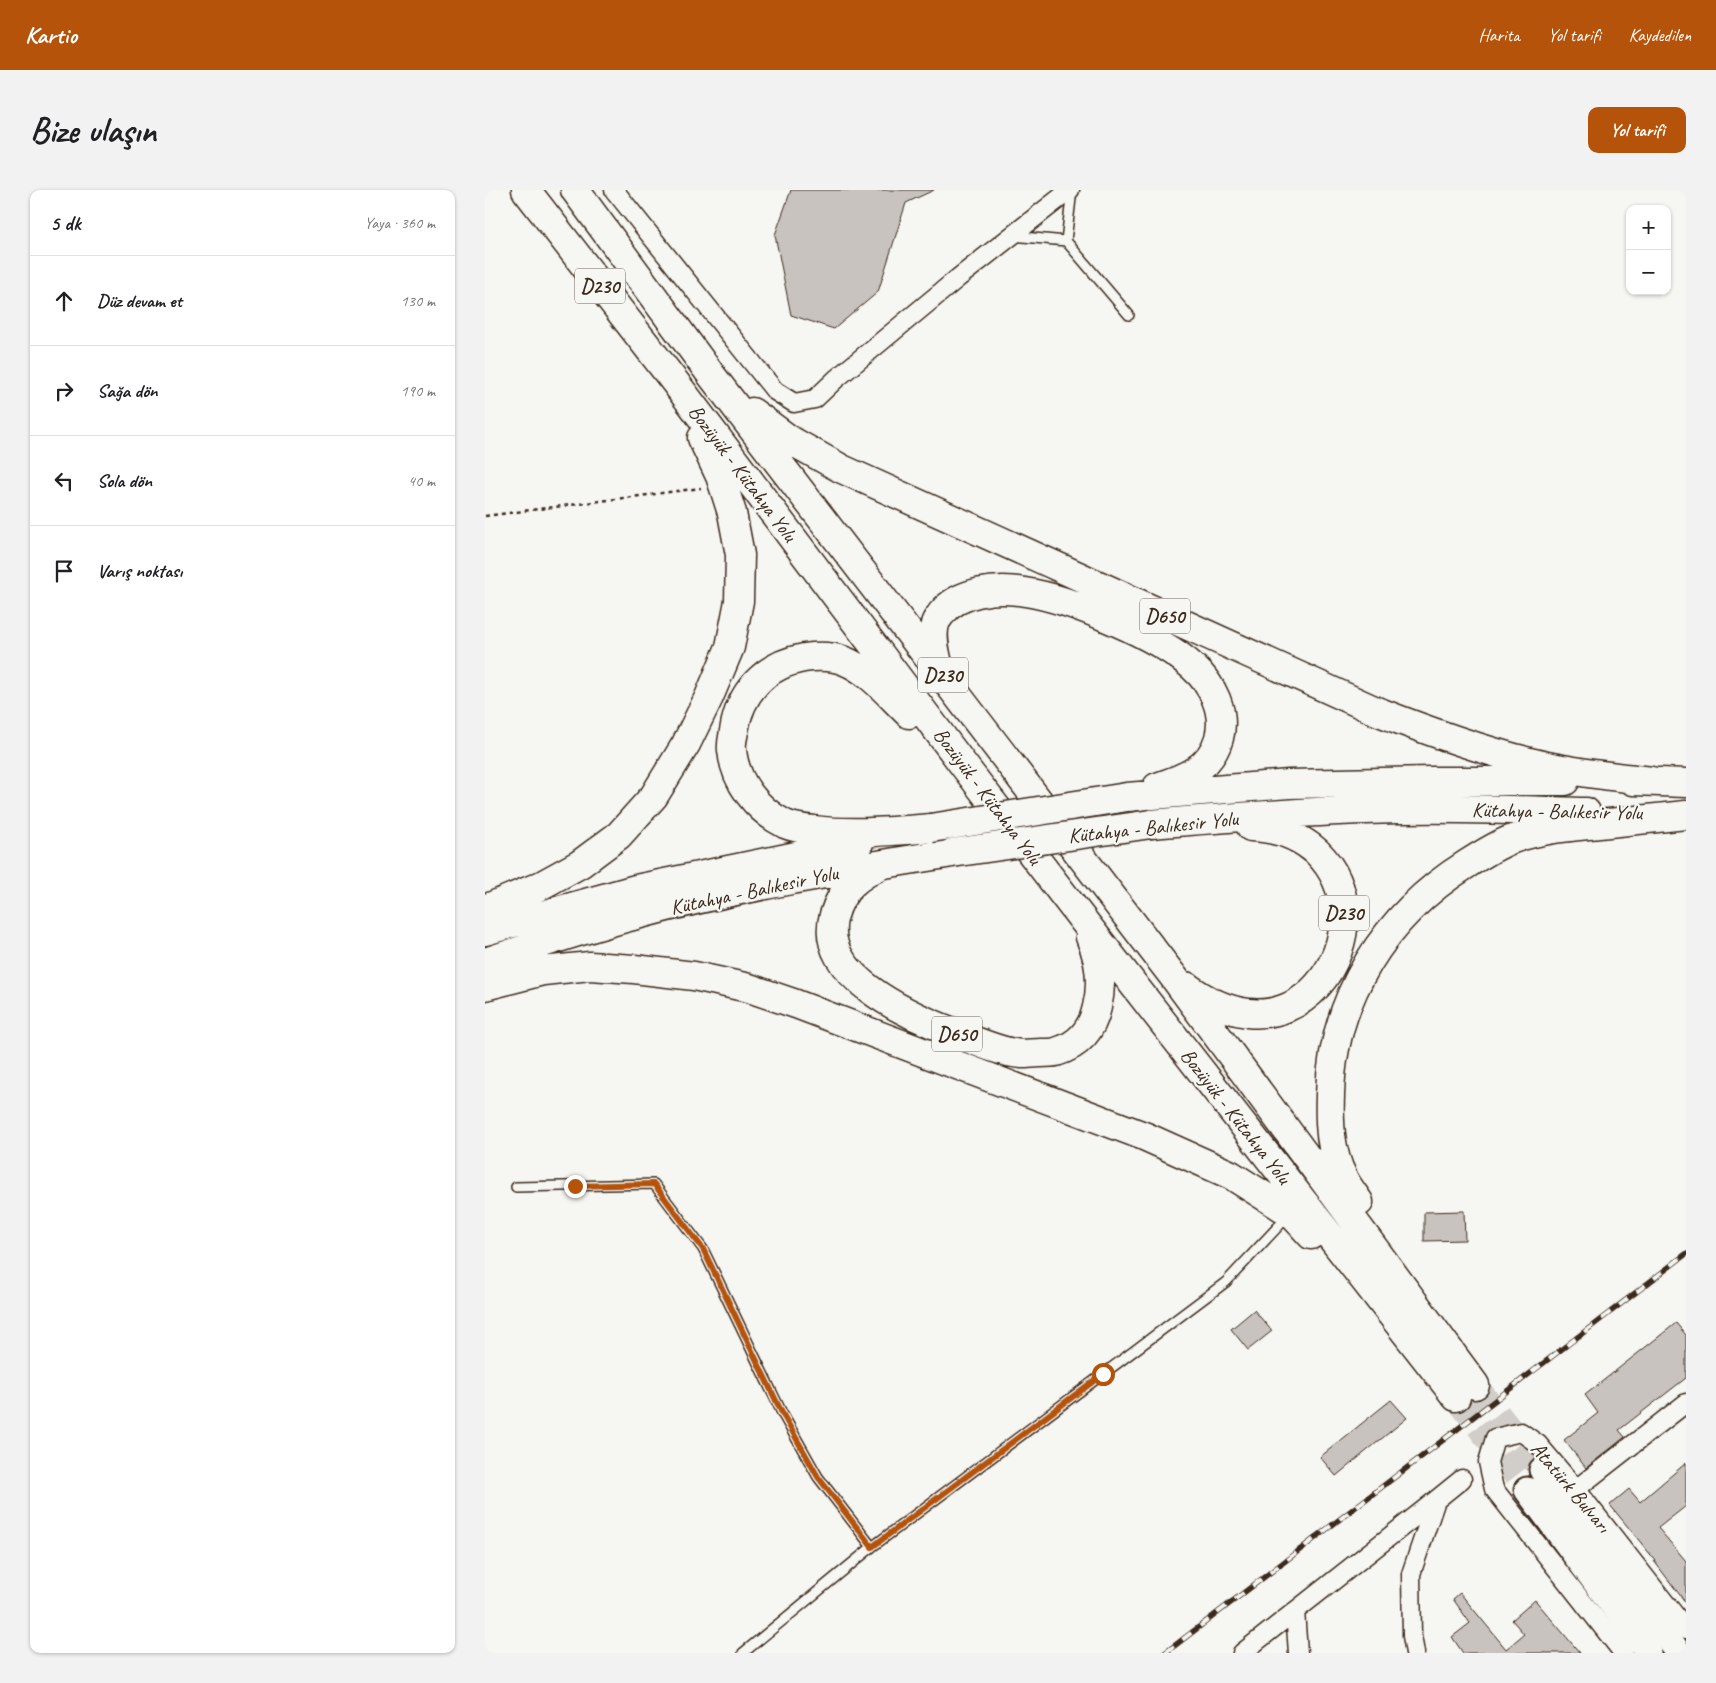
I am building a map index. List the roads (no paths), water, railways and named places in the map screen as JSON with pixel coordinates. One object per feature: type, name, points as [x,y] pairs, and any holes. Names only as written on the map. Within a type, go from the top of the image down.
[{"type":"highway","name":"Bozüyük - Kütahya Yolu","points":[[526,190],[675,382],[1083,920],[1466,1391]]},
{"type":"highway","name":"Bozüyük - Kütahya Yolu","points":[[575,190],[712,376],[1173,976],[1466,1391]]},
{"type":"highway","name":"D650","points":[[712,376],[756,416],[790,440],[842,469],[1374,710],[1437,734],[1530,762],[1651,781]]},
{"type":"highway","name":"D230","points":[[485,909],[540,886],[580,864],[619,835],[654,796],[686,744],[709,697],[729,647],[739,601],[740,555],[732,513],[720,476],[675,382]]},
{"type":"highway","points":[[939,670],[933,644],[935,622],[946,608],[967,595],[997,590],[1024,591],[1055,599],[1093,613],[1143,635],[1171,650],[1193,667],[1208,684],[1219,706],[1222,727],[1215,750],[1202,767],[1179,780],[1127,797]]},
{"type":"highway","points":[[931,828],[863,833],[825,832],[802,829],[786,824],[769,814],[752,799],[737,774],[732,749],[736,718],[747,694],[767,673],[789,661],[819,656],[844,661],[862,670],[965,766]]},
{"type":"highway","name":"Kütahya - Balıkesir Yolu","points":[[485,932],[636,889],[931,828],[1127,797],[1289,784],[1431,781],[1651,781],[1686,783]]},
{"type":"highway","name":"Kütahya - Balıkesir Yolu","points":[[485,962],[633,916],[733,892],[881,864],[1151,824],[1367,810],[1462,809],[1686,814]]},
{"type":"highway","points":[[1466,1391],[1343,1176],[1333,1147],[1329,1118],[1330,1085],[1341,1023],[1352,993],[1381,942],[1405,914],[1427,892],[1484,853],[1511,840],[1571,826],[1686,814]]},
{"type":"highway","name":"D230","points":[[1151,824],[1261,827],[1285,832],[1307,843],[1322,858],[1336,877],[1343,899],[1344,925],[1340,949],[1330,971],[1314,991],[1293,1005],[1270,1012],[1249,1013],[1227,1008],[1204,999],[1173,976]]},
{"type":"highway","name":"D650","points":[[881,864],[859,876],[837,905],[832,921],[832,939],[839,957],[853,975],[875,994],[940,1027],[983,1044],[1021,1054],[1055,1052],[1081,1040],[1095,1019],[1101,994],[1097,952],[1083,920]]},
{"type":"highway","points":[[485,986],[543,971],[590,966],[694,976],[749,988],[796,1004],[1144,1136],[1231,1175],[1291,1213],[1466,1391]]},
{"type":"main road","name":"Atatürk Bulvarı","points":[[1542,1470],[1679,1653]]},
{"type":"main road","name":"Atatürk Bulvarı","points":[[1527,1490],[1648,1653]]},
{"type":"street","points":[[614,190],[775,391],[794,403],[815,398],[958,278],[1071,190]]},
{"type":"street","points":[[1576,1490],[1686,1403]]},
{"type":"street","name":"Atatürk Bulvarı","points":[[1623,1653],[1494,1489],[1488,1462],[1495,1438],[1521,1432],[1538,1444],[1680,1610],[1686,1629]]},
{"type":"street","points":[[1242,1653],[1462,1479]]},
{"type":"street","points":[[1415,1653],[1412,1636],[1411,1574],[1436,1500]]},
{"type":"street","points":[[1295,1611],[1298,1653]]},
{"type":"lane","points":[[1066,241],[1071,190]]},
{"type":"lane","points":[[1012,236],[1066,241],[1129,315]]},
{"type":"lane","points":[[515,1187],[654,1184],[703,1249],[782,1413],[818,1477],[872,1547]]},
{"type":"lane","points":[[743,1653],[872,1547],[1226,1282],[1291,1213]]},
{"type":"tunnel","points":[[1475,1385],[1542,1470]]},
{"type":"tunnel","points":[[1456,1397],[1527,1490]]},
{"type":"railway","points":[[1165,1653],[1686,1254]]}]
